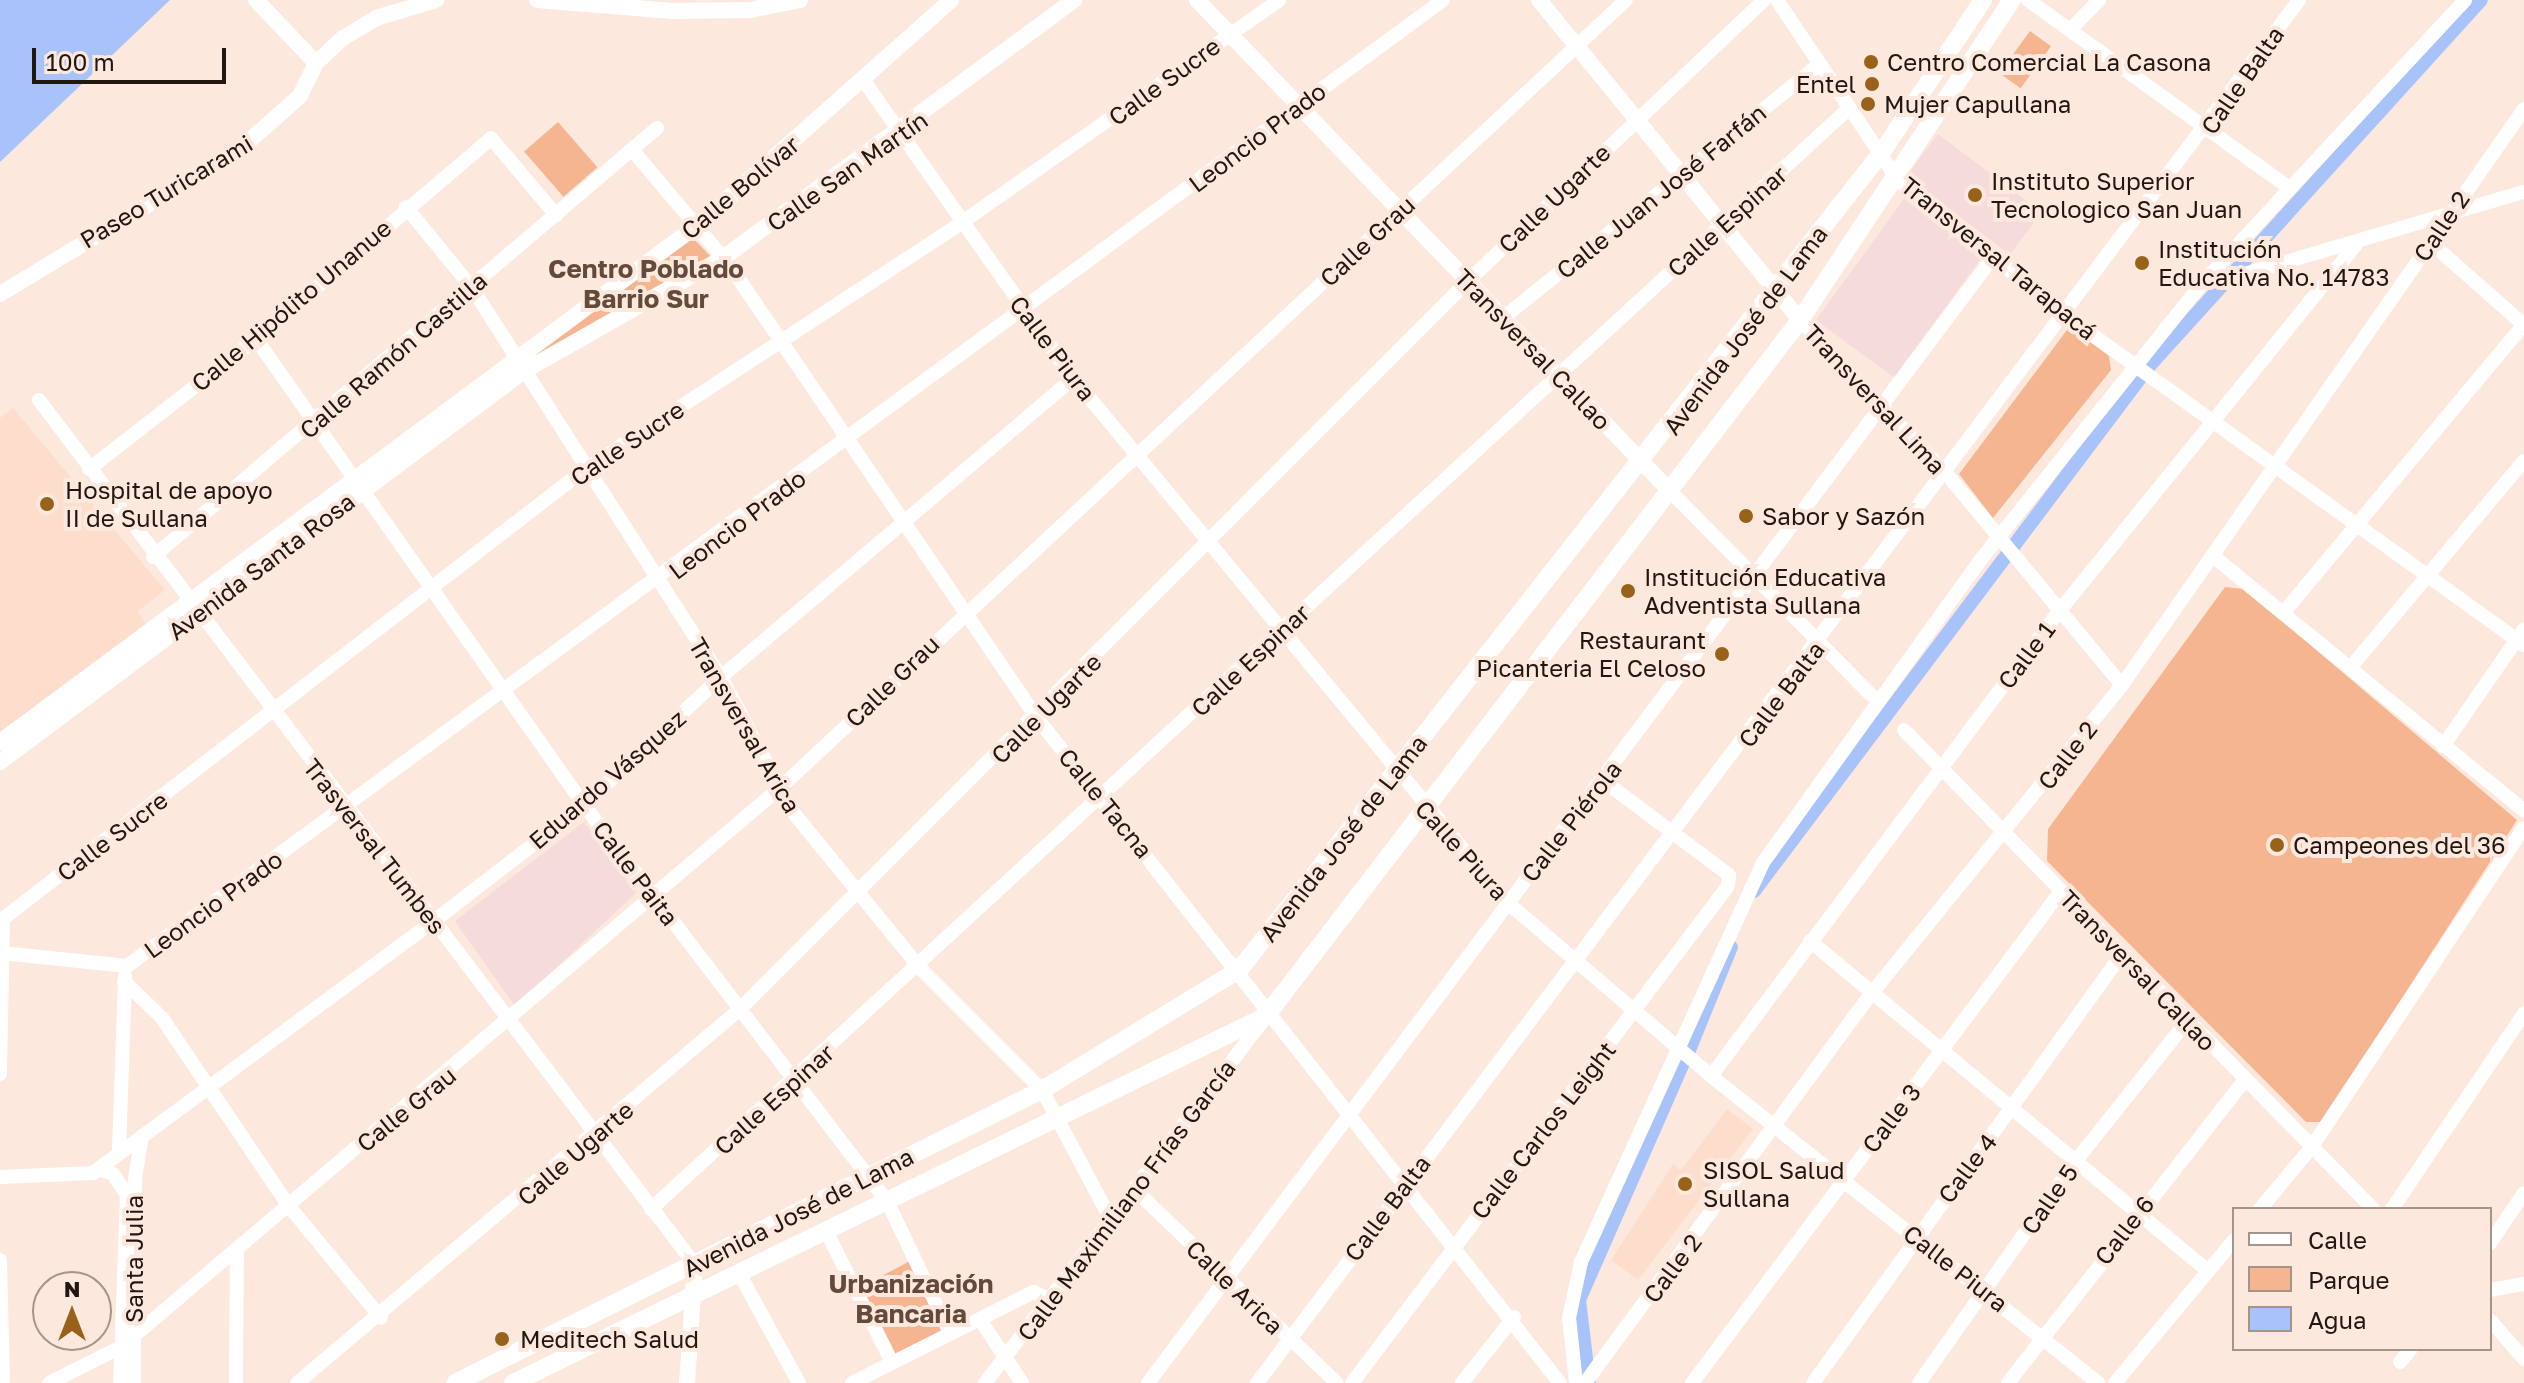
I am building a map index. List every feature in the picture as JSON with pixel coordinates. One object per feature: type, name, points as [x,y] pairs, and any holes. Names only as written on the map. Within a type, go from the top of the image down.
[{"type":"main road","name":"Avenida José de Lama","points":[[455,1383],[1042,1090],[1240,969],[1394,771],[1644,463],[1882,152],[1983,0]]},
{"type":"main road","name":"Avenida José de Lama","points":[[513,1383],[1266,1016],[1800,320],[1898,180],[2012,0]]},
{"type":"street","points":[[256,0],[316,63]]},
{"type":"street","name":"Paseo Turicarami","points":[[0,294],[240,149],[300,96],[316,63],[376,18],[436,0]]},
{"type":"street","points":[[537,0],[673,11],[750,10],[800,0]]},
{"type":"street","name":"Calle Bolívar","points":[[520,365],[699,224],[864,81],[951,0]]},
{"type":"street","name":"Calle San Martín","points":[[520,365],[723,258],[898,135],[1074,0]]},
{"type":"street","name":"Transversal Callao","points":[[1197,0],[1871,695]]},
{"type":"street","name":"Calle Sucre","points":[[2,920],[274,715],[584,470],[961,223],[1279,0]]},
{"type":"street","name":"Leoncio Prado","points":[[2,953],[126,974],[345,808],[659,582],[1443,0]]},
{"type":"street","name":"Transversal Lima","points":[[1539,0],[1682,174],[1727,223],[1800,320],[1945,472],[2056,615],[2122,685]]},
{"type":"street","name":"Calle Grau","points":[[49,1383],[121,1347],[288,1205],[510,1024],[653,894],[782,786],[961,616],[1137,457],[1626,0]]},
{"type":"street","name":"Calle Ugarte","points":[[297,1383],[381,1318],[596,1137],[739,1010],[858,898],[1468,281],[1764,0]]},
{"type":"street","name":"Transversal Tarapacá","points":[[1777,0],[1898,180],[2066,316],[2212,419],[2353,526],[2522,638]]},
{"type":"street","points":[[2028,0],[2072,28],[2206,131],[2288,187]]},
{"type":"street","points":[[2072,28],[2099,0]]},
{"type":"street","name":"Calle Balta","points":[[1257,1383],[1401,1189],[1821,642],[1945,472],[2206,131],[2299,0]]},
{"type":"street","points":[[1576,1383],[1569,1318],[1581,1262],[1683,1048],[1762,864],[1982,558],[2288,187],[2465,0]]},
{"type":"street","name":"Calle Juan José Farfán","points":[[1504,317],[1819,65]]},
{"type":"street","name":"Calle Piura","points":[[864,81],[898,135],[1073,378],[1425,810],[1508,903],[1683,1048],[1711,1076],[1987,1289],[2041,1339],[2098,1383]]},
{"type":"street","name":"Calle Espinar","points":[[651,1209],[920,968],[1557,373],[1727,223],[1848,109]]},
{"type":"street","name":"Calle 2","points":[[1585,1383],[1777,1129],[1871,994],[2006,832],[2122,685],[2273,464],[2431,243],[2446,216],[2524,109]]},
{"type":"street","name":"Calle Ramón Castilla","points":[[153,557],[634,152],[657,128]]},
{"type":"street","name":"Calle Hipólito Unanue","points":[[89,469],[256,339],[406,207],[491,138],[556,215]]},
{"type":"street","name":"Calle Tacna","points":[[634,152],[699,224],[783,341],[850,440],[961,616],[1037,718],[1240,969],[1266,1016],[1401,1189],[1514,1317],[1560,1383]]},
{"type":"street","points":[[2248,273],[2356,245],[2524,192]]},
{"type":"street","name":"Transversal Arica","points":[[406,207],[472,288],[584,470],[721,677],[782,786],[858,898],[920,968],[1042,1090],[1111,1220]]},
{"type":"street","points":[[2285,611],[2524,324],[2431,243]]},
{"type":"street","name":"Calle 1","points":[[1711,1076],[2056,615],[2356,245]]},
{"type":"street","name":"Calle Piérola","points":[[1148,1383],[1508,903],[1604,781],[1993,257]]},
{"type":"street","name":"Calle Paita","points":[[256,339],[359,493],[584,805],[887,1201],[950,1333]]},
{"type":"street","name":"Avenida Santa Rosa","points":[[0,762],[348,477],[520,365]]},
{"type":"street","name":"Avenida Santa Rosa","points":[[0,742],[359,493],[520,365]]},
{"type":"street","name":"Eduardo Vásquez","points":[[99,1169],[208,1085],[434,921],[584,805],[721,677],[1073,378]]},
{"type":"street","name":"Trasversal Tumbes","points":[[39,400],[190,608],[434,921],[695,1265]]},
{"type":"street","points":[[2350,668],[2431,577],[2524,461]]},
{"type":"street","points":[[2213,556],[2285,611],[2524,811]]},
{"type":"street","points":[[2443,746],[2522,638]]},
{"type":"street","name":"Transversal Callao","points":[[1904,730],[2371,1207]]},
{"type":"street","points":[[1604,781],[1672,837]]},
{"type":"street","points":[[2262,1207],[2311,1148],[2524,828]]},
{"type":"street","name":"Calle Carlos Leight","points":[[1352,1383],[1637,1009],[1729,875],[1672,837]]},
{"type":"street","name":"Calle 3","points":[[1692,1383],[2061,891]]},
{"type":"street","points":[[0,1074],[2,920]]},
{"type":"street","points":[[1810,941],[1939,1054],[2138,1211],[2208,1271]]},
{"type":"street","name":"Calle 4","points":[[1813,1383],[2122,954]]},
{"type":"street","points":[[126,974],[162,1018],[288,1205],[381,1318]]},
{"type":"street","points":[[119,1151],[126,974]]},
{"type":"street","points":[[2393,1207],[2524,1013]]},
{"type":"street","name":"Calle Maximiliano Frías García","points":[[985,1383],[1266,1016]]},
{"type":"street","name":"Calle 5","points":[[1919,1383],[2075,1162],[2187,1021]]},
{"type":"street","name":"Calle 6","points":[[2008,1383],[2138,1211],[2245,1080]]},
{"type":"street","name":"Santa Julia","points":[[134,1383],[142,1136]]},
{"type":"street","points":[[0,1177],[99,1169]]},
{"type":"street","name":"Santa Julia","points":[[99,1169],[113,1174],[127,1195],[120,1383]]},
{"type":"street","name":"Calle Arica","points":[[1135,1190],[1337,1383]]},
{"type":"street","points":[[2492,1240],[2524,1193]]},
{"type":"street","points":[[826,1231],[892,1362]]},
{"type":"street","points":[[2115,1383],[2232,1242]]},
{"type":"street","points":[[236,1383],[237,1250]]},
{"type":"street","points":[[0,1260],[3,1383]]},
{"type":"street","points":[[687,1383],[690,1297],[695,1265]]},
{"type":"street","points":[[739,1273],[799,1383]]},
{"type":"street","points":[[2492,1290],[2524,1284]]},
{"type":"street","points":[[852,1383],[1034,1292],[1048,1299]]},
{"type":"street","points":[[1462,1383],[1514,1317]]},
{"type":"street","points":[[981,1321],[1004,1361],[1022,1383]]},
{"type":"street","points":[[2492,1322],[2524,1359]]},
{"type":"street","points":[[2400,1362],[2409,1351]]},
{"type":"shaded area","name":"Instituto Superior Tecnologico San Juan","points":[[1938,134],[2042,212],[2010,255],[1906,176]]},
{"type":"shaded area","points":[[1904,199],[1982,256],[1894,377],[1816,320]]},
{"type":"shaded area","name":"Hospital de apoyo II de Sullana","points":[[13,408],[165,590],[138,611],[146,626],[0,738],[0,418]]},
{"type":"shaded area","points":[[584,822],[636,893],[515,1006],[455,921]]},
{"type":"shaded area","name":"SISOL Salud Sullana","points":[[1727,1109],[1753,1129],[1638,1280],[1611,1260],[1673,1164],[1681,1170]]},
{"type":"green space","points":[[2030,31],[2051,46],[2020,88],[1999,73]]},
{"type":"green space","points":[[558,122],[597,167],[563,197],[524,152]]},
{"type":"green space","points":[[691,236],[714,260],[538,358],[533,350]]},
{"type":"green space","points":[[2070,326],[2109,356],[2111,370],[1993,518],[1959,474]]},
{"type":"green space","name":"Campeones del 36","points":[[2225,587],[2244,589],[2517,820],[2322,1122],[2306,1122],[2047,861],[2048,829]]},
{"type":"green space","points":[[910,1261],[946,1328],[893,1356],[857,1289]]},
{"type":"water","points":[[0,0],[170,0],[0,162]]},
{"type":"waterway","points":[[1754,891],[2149,366],[2481,0]]},
{"type":"waterway","points":[[1689,1050],[1731,947]]},
{"type":"waterway","points":[[1589,1383],[1579,1300],[1685,1058]]},
{"type":"place","name":"Centro Comercial La Casona","points":[[1871,62]]},
{"type":"place","name":"Entel","points":[[1872,84]]},
{"type":"place","name":"Mujer Capullana","points":[[1868,104]]},
{"type":"place","name":"Instituto Superior Tecnologico San Juan","points":[[1975,195]]},
{"type":"place","name":"Institución Educativa No. 14783","points":[[2142,263]]},
{"type":"place","name":"Hospital de apoyo II de Sullana","points":[[47,504]]},
{"type":"place","name":"Sabor y Sazón","points":[[1746,516]]},
{"type":"place","name":"Institución Educativa Adventista Sullana","points":[[1628,591]]},
{"type":"place","name":"Restaurant Picanteria El Celoso","points":[[1722,654]]},
{"type":"place","name":"Campeones del 36","points":[[2277,845]]},
{"type":"place","name":"SISOL Salud Sullana","points":[[1685,1184]]},
{"type":"place","name":"Meditech Salud","points":[[502,1339]]},
{"type":"district","name":"Centro Poblado Barrio Sur","points":[[646,284]]},
{"type":"district","name":"Urbanización Bancaria","points":[[911,1299]]}]
